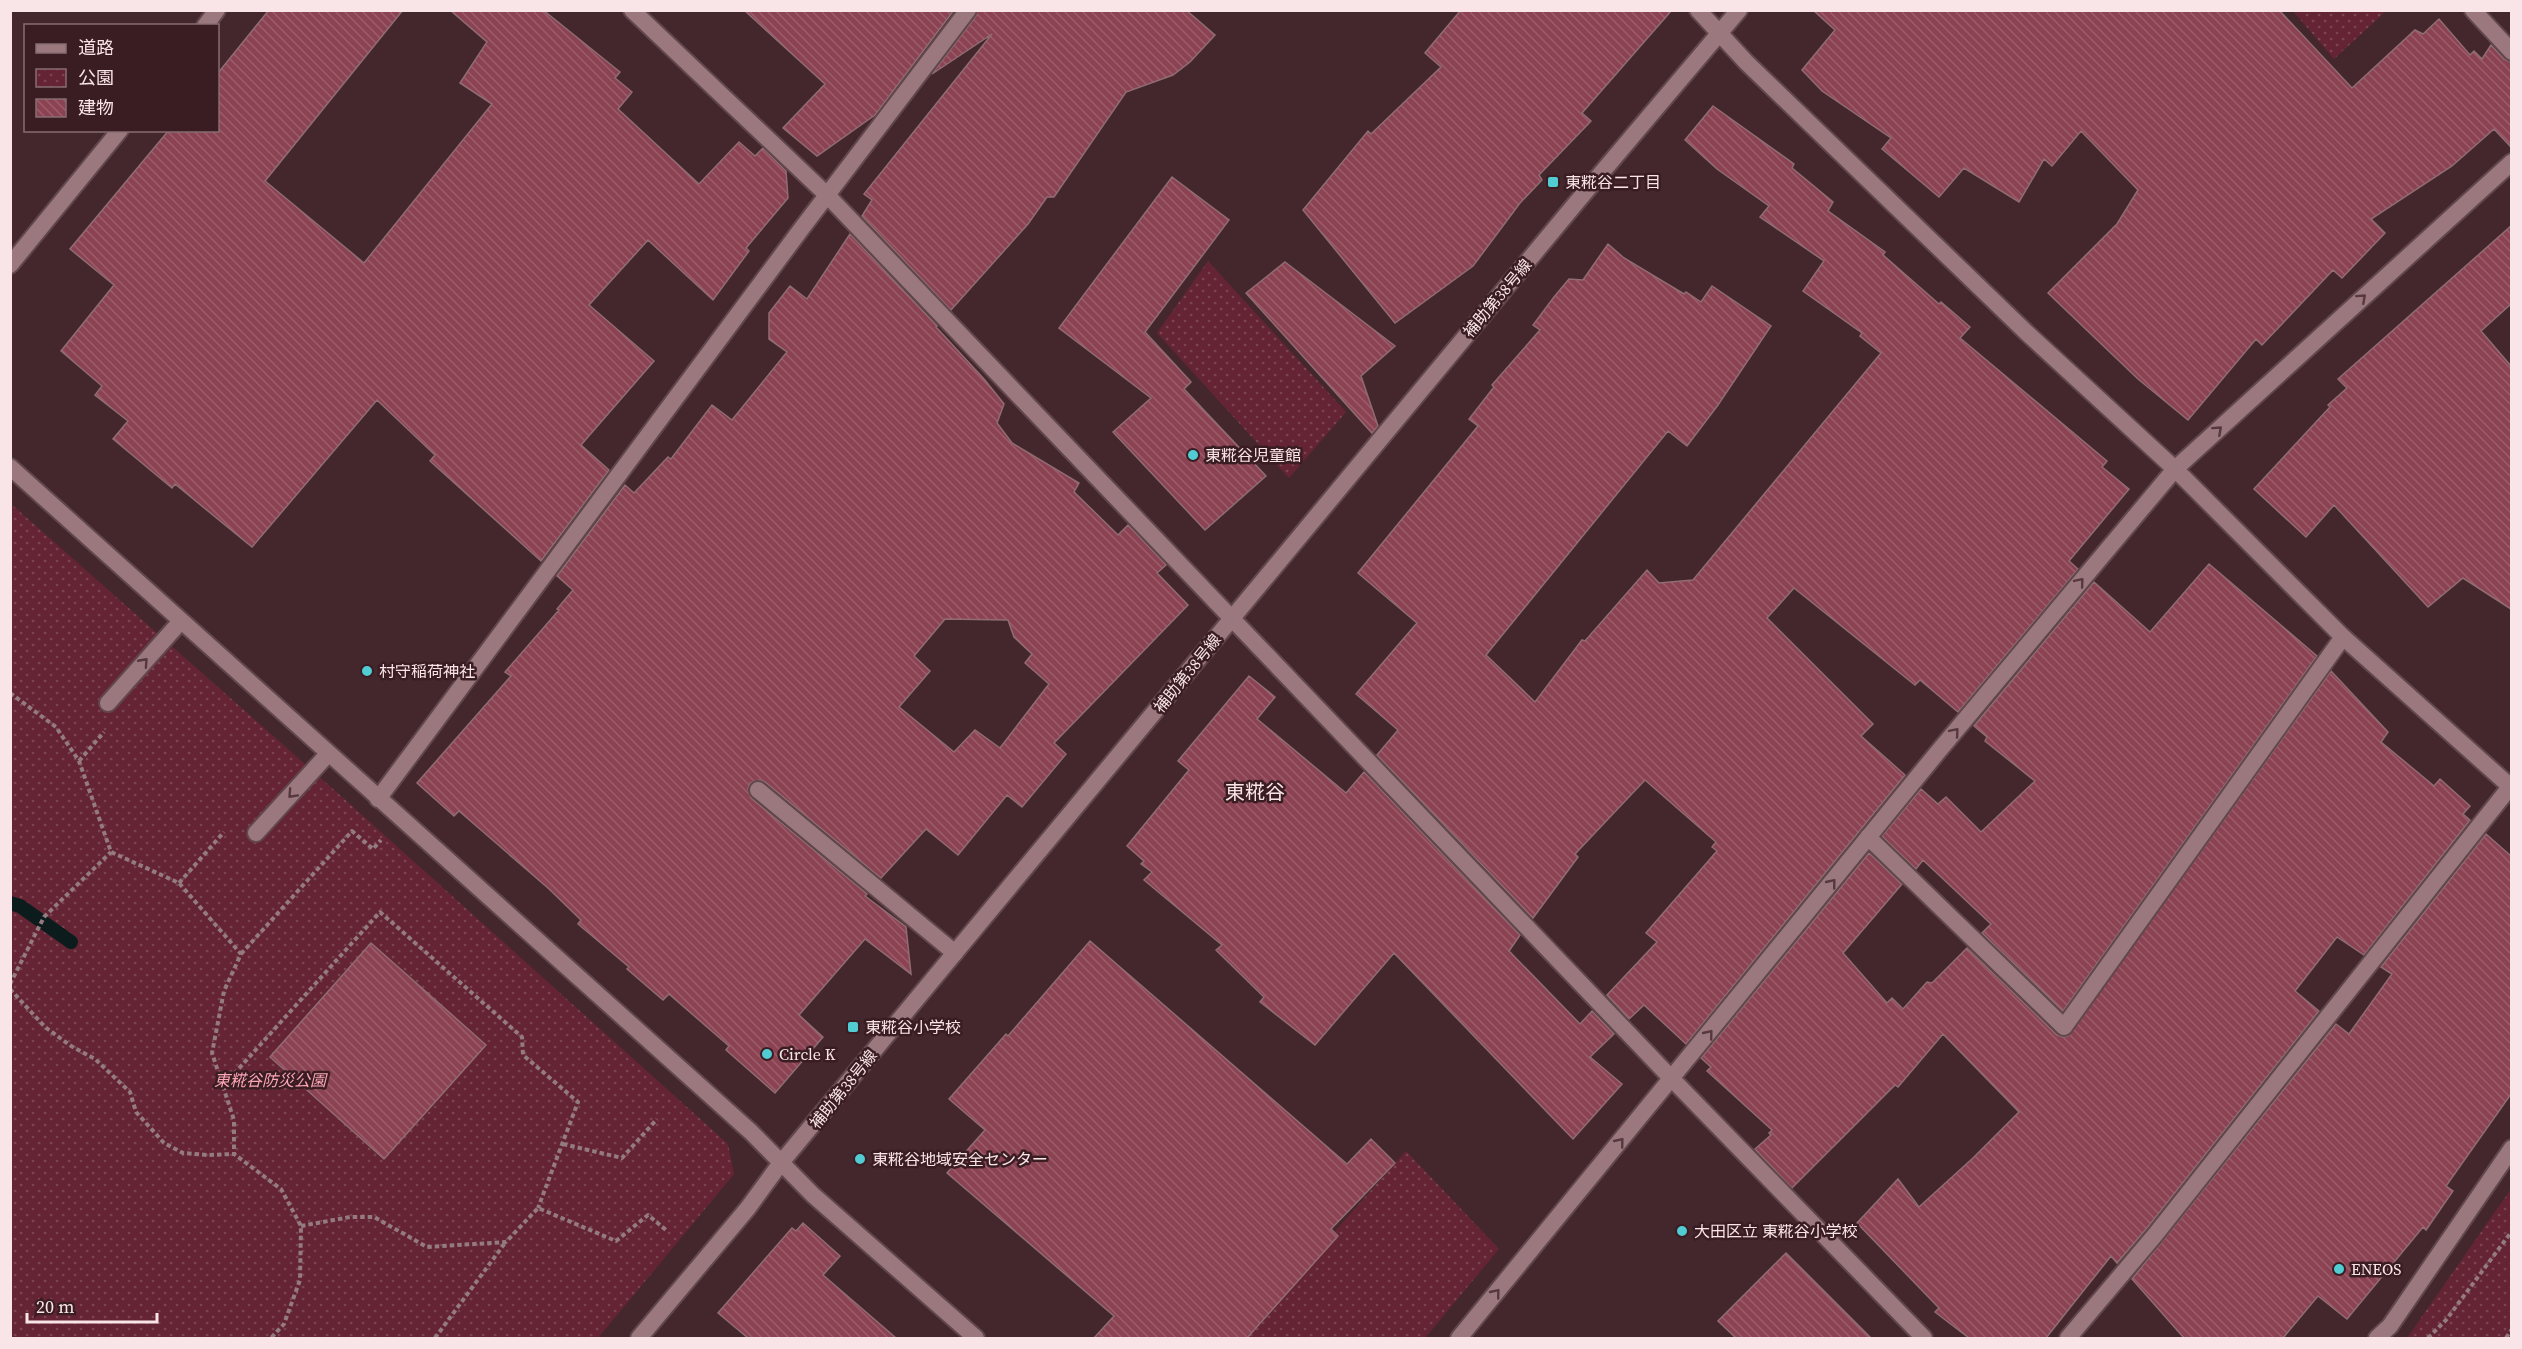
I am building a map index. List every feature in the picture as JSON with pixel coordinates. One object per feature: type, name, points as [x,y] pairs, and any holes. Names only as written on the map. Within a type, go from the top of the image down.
[{"type":"street","points":[[206,24],[217,10]]},
{"type":"street","points":[[632,10],[827,195],[1672,1079],[1924,1338]]},
{"type":"street","points":[[378,799],[827,195],[968,10]]},
{"type":"street","points":[[1698,10],[1746,62],[2027,333],[2175,469],[2343,637],[2511,788],[2155,1235],[2068,1338]]},
{"type":"street","name":"補助第38号線","points":[[639,1338],[1232,618],[1739,10]]},
{"type":"street","points":[[2473,10],[2511,52]]},
{"type":"street","points":[[10,265],[118,132]]},
{"type":"street","points":[[1459,1338],[1869,837],[2175,469],[2511,162]]},
{"type":"street","points":[[10,467],[751,1132],[780,1164],[976,1338]]},
{"type":"street","points":[[108,703],[181,621]]},
{"type":"street","points":[[1869,837],[2064,1027],[2343,637]]},
{"type":"street","points":[[256,834],[328,754]]},
{"type":"street","points":[[758,790],[955,953]]},
{"type":"street","points":[[2377,1338],[2390,1326],[2511,1148]]},
{"type":"path","points":[[10,693],[56,727],[79,761],[111,852],[178,883],[241,954]]},
{"type":"path","points":[[79,761],[109,727]]},
{"type":"path","points":[[178,883],[225,831]]},
{"type":"path","points":[[234,1154],[234,1120],[212,1053],[224,991],[241,954],[352,831],[373,849],[384,837]]},
{"type":"path","points":[[10,984],[44,917],[111,852]]},
{"type":"path","points":[[223,1086],[380,912],[522,1037],[523,1054],[578,1102],[538,1208],[506,1242],[435,1338]]},
{"type":"path","points":[[10,989],[45,1027],[70,1046],[95,1059],[130,1092],[136,1112],[164,1143],[183,1153],[234,1154],[281,1189],[301,1226],[300,1280],[284,1324],[271,1338]]},
{"type":"path","points":[[562,1144],[622,1158],[657,1119]]},
{"type":"path","points":[[538,1208],[616,1241],[648,1215],[666,1230]]},
{"type":"path","points":[[301,1226],[350,1216],[374,1217],[427,1247],[506,1242]]},
{"type":"path","points":[[2428,1338],[2446,1320],[2511,1231]]},
{"type":"path","points":[[2506,1338],[2511,1329]]},
{"type":"green space","points":[[2293,11],[2386,11],[2334,59]]},
{"type":"green space","points":[[1208,261],[1346,412],[1289,478],[1157,333]]},
{"type":"green space","name":"東糀谷防災公園","points":[[10,503],[728,1144],[734,1174],[598,1338],[11,1338]]},
{"type":"green space","points":[[1406,1151],[1499,1249],[1425,1338],[1240,1338]]},
{"type":"green space","points":[[2511,1189],[2511,1338],[2407,1338]]},
{"type":"building","points":[[269,10],[403,10],[265,181],[364,263],[492,104],[460,83],[487,42],[450,10],[543,10],[620,72],[615,78],[632,92],[618,109],[699,184],[739,142],[755,156],[763,148],[786,171],[788,198],[746,248],[749,251],[713,300],[648,240],[589,305],[654,361],[581,445],[609,470],[541,561],[430,461],[435,455],[377,400],[252,547],[175,484],[172,488],[113,439],[128,421],[95,395],[102,386],[61,351],[114,285],[70,249],[167,132],[219,132],[219,72]]},
{"type":"building","points":[[744,10],[954,10],[875,115],[817,156],[783,128],[825,84]]},
{"type":"building","points":[[978,10],[1186,10],[1215,35],[1190,62],[1173,75],[1126,92],[1054,197],[1047,197],[1028,224],[951,310],[862,216],[872,200],[864,194],[992,34],[932,74],[976,16]]},
{"type":"building","points":[[1461,10],[1672,10],[1582,113],[1591,121],[1539,175],[1542,180],[1520,203],[1473,266],[1395,323],[1303,210],[1368,131],[1371,134],[1441,67],[1425,53]]},
{"type":"building","points":[[1813,10],[2279,10],[2352,88],[2415,30],[2423,34],[2439,19],[2470,55],[2474,51],[2482,59],[2491,45],[2504,59],[2511,62],[2511,147],[2494,129],[2452,166],[2371,219],[2385,233],[2342,278],[2333,270],[2262,345],[2256,339],[2188,420],[2138,379],[2048,293],[2117,224],[2138,190],[2081,131],[2052,166],[2044,159],[2019,202],[1964,168],[1939,197],[1882,149],[1891,138],[1822,91],[1802,70],[1835,30]]},
{"type":"building","points":[[1713,106],[1794,164],[1792,168],[1833,202],[1828,211],[1885,252],[1883,255],[1939,304],[1941,302],[1970,327],[1960,338],[2107,461],[2102,467],[2129,489],[2069,561],[2078,569],[1958,712],[1920,680],[1915,685],[1794,588],[1767,618],[1873,724],[1861,736],[1905,775],[1686,1044],[1644,1005],[1629,1019],[1607,995],[1657,942],[1646,933],[1717,851],[1712,847],[1716,842],[1645,780],[1575,854],[1578,857],[1533,918],[1377,755],[1398,730],[1356,694],[1417,623],[1358,573],[1478,426],[1469,419],[1494,387],[1492,385],[1540,330],[1533,325],[1554,297],[1569,279],[1583,280],[1608,244],[1624,258],[1684,294],[1686,292],[1701,302],[1712,286],[1771,326],[1718,405],[1687,446],[1668,431],[1486,655],[1535,702],[1582,640],[1585,641],[1647,570],[1659,583],[1693,580],[1881,353],[1860,336],[1862,333],[1803,291],[1824,261],[1760,217],[1769,206],[1717,169],[1685,140]]},
{"type":"building","points":[[1172,177],[1229,220],[1145,332],[1191,382],[1184,389],[1266,476],[1205,530],[1113,432],[1151,398],[1059,328]]},
{"type":"building","points":[[2511,226],[2511,304],[2481,331],[2511,366],[2511,609],[2463,578],[2428,607],[2334,505],[2306,537],[2254,489],[2330,407],[2328,405],[2347,388],[2338,379]]},
{"type":"building","points":[[850,234],[937,326],[1004,404],[997,423],[1012,443],[1079,483],[1074,492],[1118,535],[1128,525],[1166,565],[1157,573],[1188,605],[1054,743],[1066,754],[1022,807],[1007,795],[958,855],[926,829],[881,878],[765,782],[759,780],[750,783],[748,789],[751,798],[867,894],[865,896],[906,927],[911,974],[865,939],[799,1015],[823,1037],[775,1093],[726,1050],[729,1046],[669,994],[663,1000],[627,969],[629,967],[578,924],[581,920],[548,888],[459,811],[454,816],[417,783],[511,676],[505,672],[559,610],[557,609],[573,590],[557,576],[625,485],[634,493],[668,457],[671,459],[712,405],[732,420],[787,352],[769,339],[769,313],[790,286],[807,299]],"holes":[[[945,619],[1008,620],[1014,637],[1032,654],[1025,663],[1049,684],[1000,748],[975,730],[954,752],[899,707],[930,671],[914,656]]]},
{"type":"building","points":[[1285,262],[1395,346],[1361,376],[1378,426],[1372,433],[1246,293]]},
{"type":"building","points":[[2209,564],[2317,656],[2063,1011],[1982,933],[1991,924],[1923,860],[1916,869],[1882,836],[1921,789],[1938,804],[1946,797],[1981,832],[2035,781],[1985,741],[1987,737],[1974,726],[2094,582],[2150,632]]},
{"type":"building","points":[[2331,671],[2388,732],[2381,742],[2434,786],[2440,779],[2470,806],[2463,814],[2470,820],[2364,955],[2337,937],[2295,991],[2319,1011],[2147,1228],[2117,1263],[2111,1256],[2046,1338],[1969,1338],[1935,1312],[1939,1308],[1857,1223],[1898,1179],[1919,1207],[2019,1112],[1943,1034],[1898,1087],[1895,1085],[1792,1188],[1755,1149],[1771,1135],[1769,1133],[1772,1130],[1707,1071],[1711,1067],[1701,1058],[1869,853],[1902,884],[1843,953],[1887,1003],[1892,998],[1903,1009],[1927,982],[1932,983],[1967,948],[2057,1035],[2068,1036]]},
{"type":"building","points":[[1249,676],[1275,697],[1257,719],[1346,793],[1364,772],[1520,935],[1509,951],[1580,1024],[1592,1011],[1614,1034],[1590,1057],[1622,1084],[1573,1139],[1394,953],[1315,1045],[1260,1002],[1264,997],[1216,950],[1222,945],[1144,880],[1152,872],[1141,864],[1144,861],[1127,846],[1189,770],[1178,761]]},
{"type":"building","points":[[2486,834],[2511,856],[2511,1094],[2446,1186],[2453,1191],[2426,1230],[2423,1227],[2347,1319],[2318,1296],[2283,1338],[2184,1338],[2132,1279],[2336,1024],[2349,1034],[2392,974],[2381,967]]},
{"type":"building","points":[[1090,941],[1347,1164],[1371,1139],[1395,1163],[1331,1229],[1338,1236],[1247,1338],[1094,1338],[1114,1316],[947,1173],[985,1130],[949,1099],[1006,1034],[1008,1036]]},
{"type":"building","points":[[371,943],[486,1045],[384,1159],[270,1057]]},
{"type":"building","points":[[803,1223],[840,1256],[823,1275],[896,1338],[748,1338],[718,1313],[792,1228],[796,1231]]},
{"type":"building","points":[[1786,1253],[1871,1338],[1736,1338],[1718,1321]]},
{"type":"waterway","points":[[10,903],[20,906],[71,942]]},
{"type":"place","name":"東糀谷二丁目","points":[[1553,182]]},
{"type":"place","name":"東糀谷児童館","points":[[1193,455]]},
{"type":"place","name":"村守稲荷神社","points":[[367,671]]},
{"type":"place","name":"東糀谷小学校","points":[[853,1027]]},
{"type":"place","name":"Circle K","points":[[767,1054]]},
{"type":"place","name":"東糀谷地域安全センター","points":[[860,1159]]},
{"type":"place","name":"大田区立 東糀谷小学校","points":[[1682,1231]]},
{"type":"place","name":"ENEOS","points":[[2339,1269]]},
{"type":"district","name":"東糀谷","points":[[1255,792]]}]
